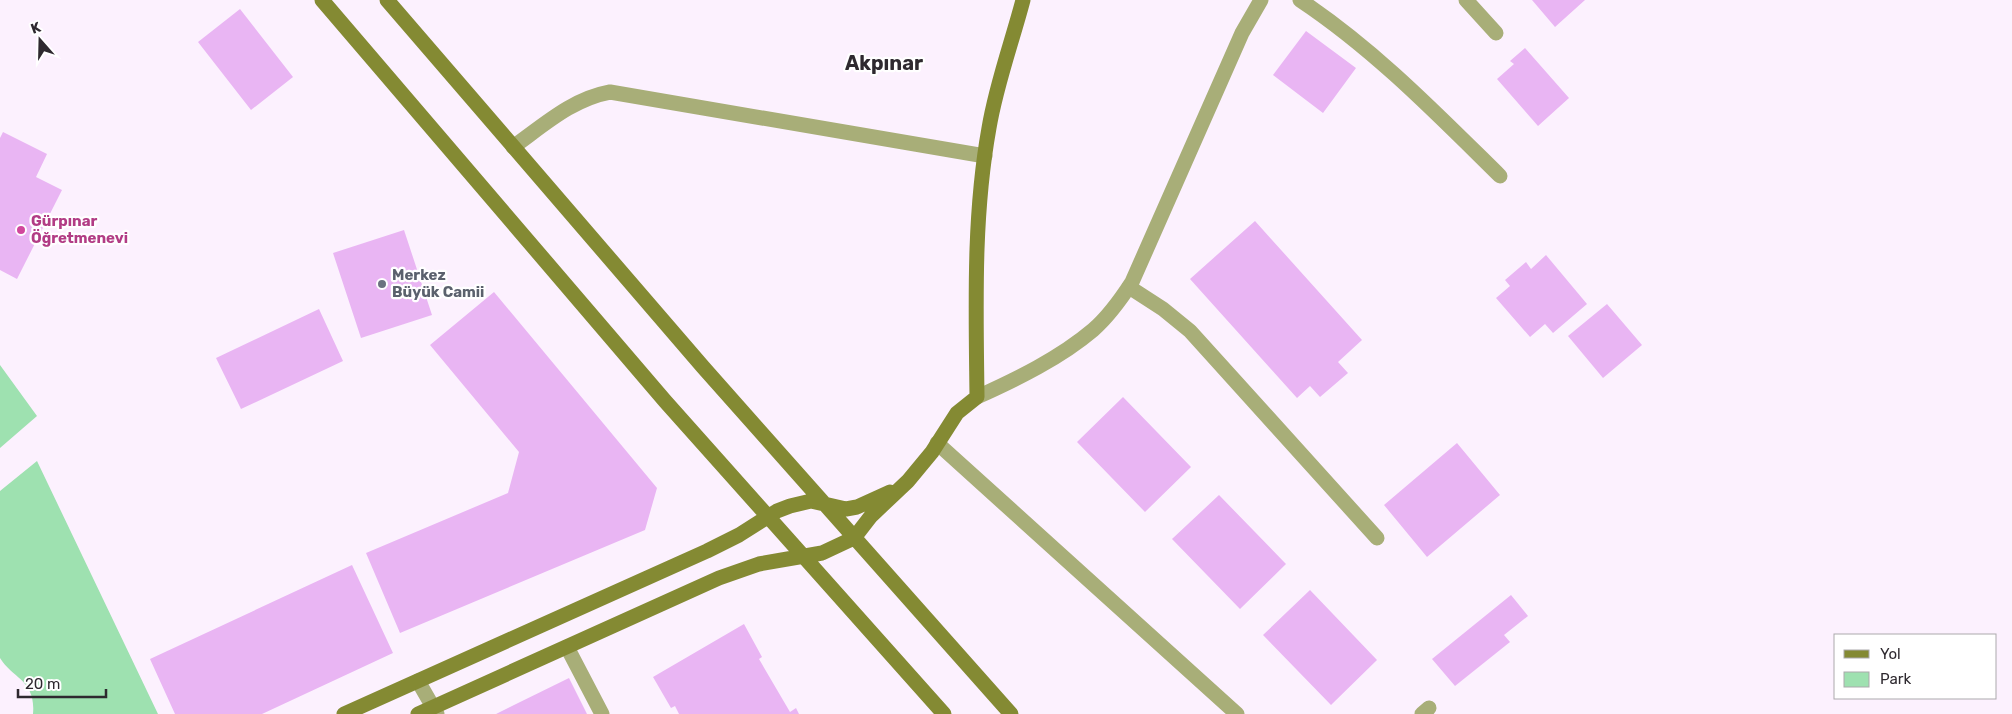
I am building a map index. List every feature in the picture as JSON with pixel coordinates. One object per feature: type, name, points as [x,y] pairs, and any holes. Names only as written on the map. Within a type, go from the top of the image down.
[{"type":"main road","points":[[322,0],[658,393],[944,714]]},
{"type":"main road","points":[[387,0],[702,367],[1010,714]]},
{"type":"main road","points":[[418,714],[435,711],[567,647],[743,570],[779,559],[822,553],[854,538],[871,516],[908,481],[957,413],[978,397],[976,319],[978,208],[989,127],[1023,0]]},
{"type":"main road","points":[[344,714],[707,551],[739,535],[777,511],[811,501],[846,509],[857,507],[880,497],[908,481]]},
{"type":"street","points":[[978,397],[1023,375],[1094,330],[1115,307],[1129,287],[1231,58],[1261,0]]},
{"type":"street","points":[[1300,0],[1373,54],[1416,92],[1500,176]]},
{"type":"street","points":[[1466,0],[1496,33]]},
{"type":"street","points":[[513,147],[574,104],[592,96],[610,92],[985,156]]},
{"type":"street","points":[[1129,287],[1163,309],[1190,331],[1377,538]]},
{"type":"street","points":[[937,443],[1238,714]]},
{"type":"street","points":[[567,647],[602,714]]},
{"type":"street","points":[[418,681],[435,711]]},
{"type":"green space","points":[[0,365],[37,416],[0,448]]},
{"type":"green space","points":[[37,461],[158,714],[33,714],[31,694],[27,687],[0,658],[0,491]]},
{"type":"building","points":[[1532,0],[1585,0],[1555,27]]},
{"type":"building","points":[[240,9],[293,77],[251,110],[198,42]]},
{"type":"building","points":[[1306,31],[1356,68],[1323,113],[1273,75]]},
{"type":"building","points":[[1525,48],[1569,98],[1538,126],[1497,79],[1514,64],[1510,61]]},
{"type":"building","name":"Gürpınar Öğretmenevi","points":[[3,132],[47,154],[36,177],[62,190],[17,279],[0,270],[0,138]]},
{"type":"building","points":[[1255,221],[1362,340],[1338,362],[1348,373],[1320,397],[1310,386],[1297,398],[1190,279]]},
{"type":"building","name":"Merkez Büyük Camii","points":[[404,230],[432,315],[361,338],[333,253]]},
{"type":"building","points":[[1546,255],[1587,304],[1553,333],[1545,324],[1530,337],[1496,298],[1510,286],[1505,280],[1526,262],[1531,269]]},
{"type":"building","points":[[494,292],[657,488],[645,530],[400,633],[366,553],[508,493],[519,452],[430,345]]},
{"type":"building","points":[[1607,304],[1642,345],[1603,378],[1568,336]]},
{"type":"building","points":[[319,309],[343,361],[241,409],[216,358]]},
{"type":"building","points":[[1123,397],[1191,467],[1145,512],[1077,442]]},
{"type":"building","points":[[1457,443],[1500,495],[1427,557],[1384,505]]},
{"type":"building","points":[[1219,495],[1286,564],[1240,609],[1172,539]]},
{"type":"building","points":[[352,565],[393,653],[262,714],[175,714],[150,659]]},
{"type":"building","points":[[1310,590],[1377,660],[1331,705],[1263,635]]},
{"type":"building","points":[[1511,595],[1528,616],[1504,635],[1510,642],[1455,686],[1432,659]]},
{"type":"building","points":[[744,624],[762,657],[759,659],[790,712],[796,708],[799,714],[679,714],[675,706],[671,708],[653,677]]},
{"type":"building","points":[[569,678],[587,714],[496,714],[514,705]]},
{"type":"place","name":"Gürpınar Öğretmenevi","points":[[21,230]]},
{"type":"place","name":"Merkez Büyük Camii","points":[[382,284]]},
{"type":"district","name":"Akpınar","points":[[884,63]]}]
